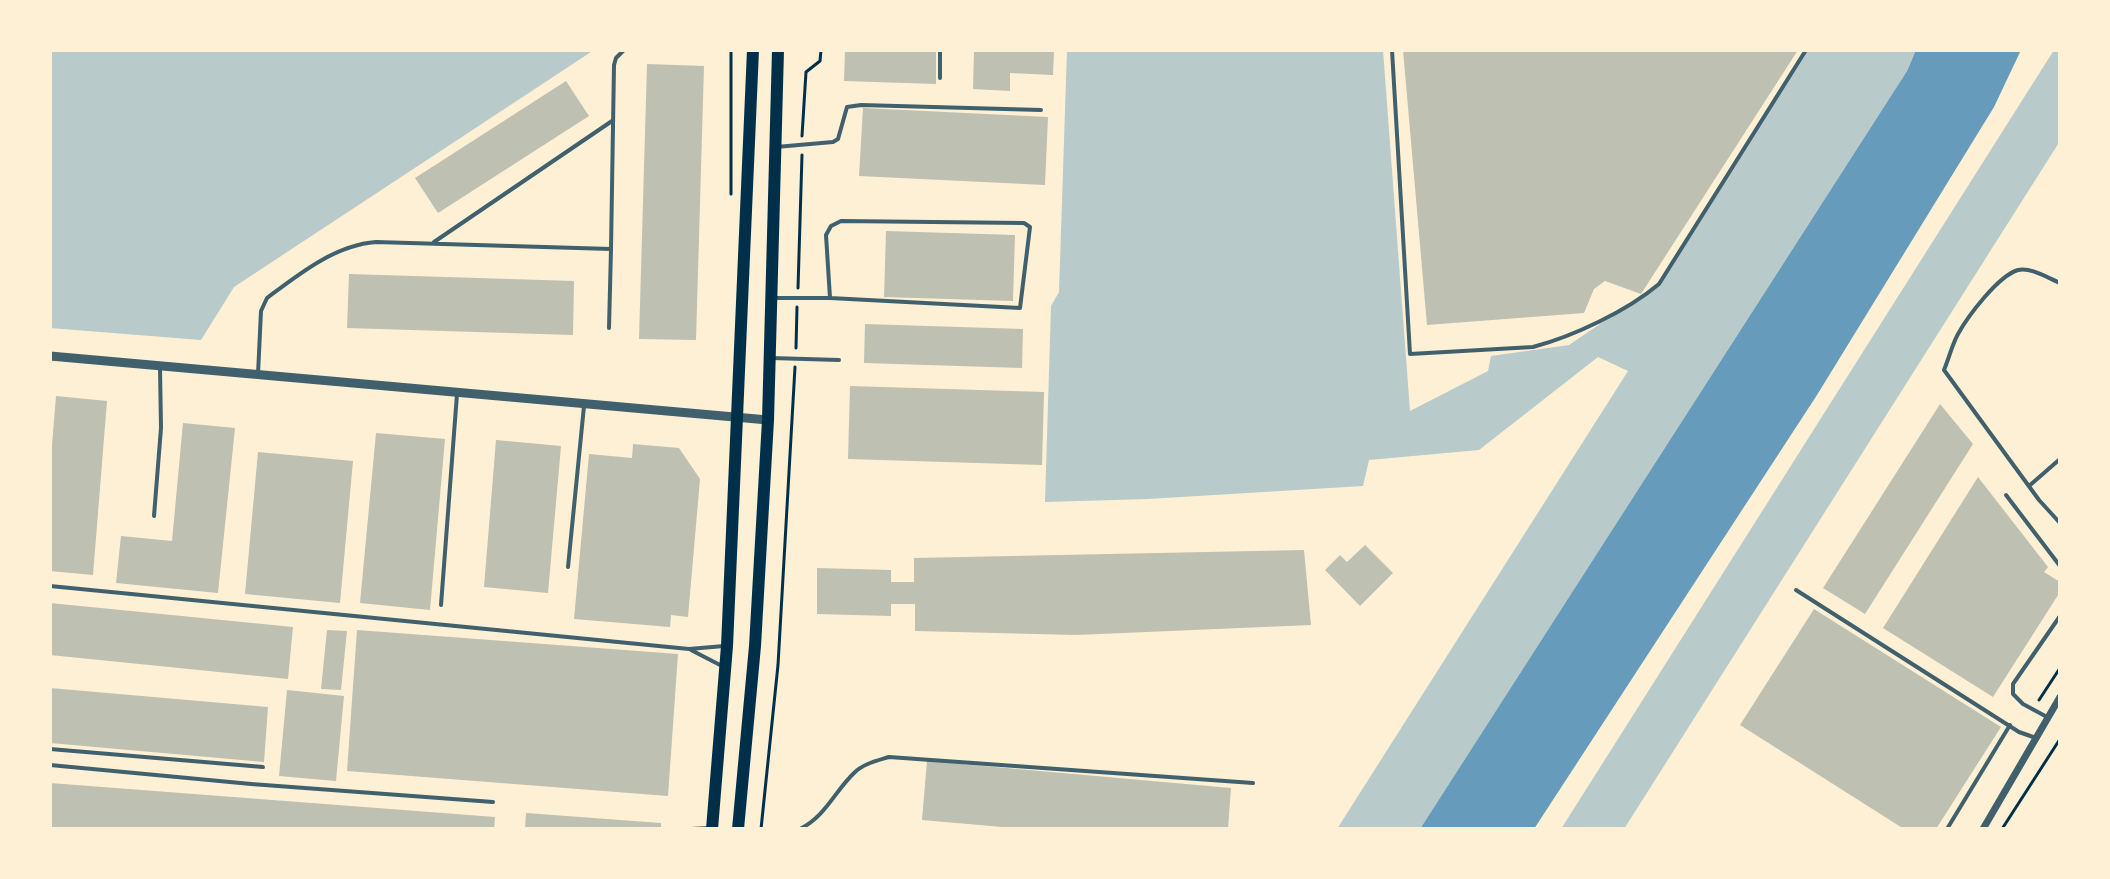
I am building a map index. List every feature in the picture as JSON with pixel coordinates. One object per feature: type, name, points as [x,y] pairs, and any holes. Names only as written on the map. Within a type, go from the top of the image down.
[{"type":"main road","points":[[712,828],[727,646],[753,50]]},
{"type":"main road","points":[[738,829],[755,646],[768,420],[778,50]]},
{"type":"street","points":[[50,356],[768,420]]},
{"type":"street","points":[[1983,829],[2060,697]]},
{"type":"lane","points":[[609,328],[614,65],[624,50]]},
{"type":"lane","points":[[940,50],[940,78]]},
{"type":"lane","points":[[1392,50],[1410,354],[1533,347],[1550,343],[1639,301],[1659,284],[1806,50]]},
{"type":"lane","points":[[774,147],[833,142],[838,139],[847,107],[861,105],[1041,110]]},
{"type":"lane","points":[[432,243],[613,120]]},
{"type":"lane","points":[[770,298],[1020,308],[1030,227],[1024,223],[841,221],[831,226],[826,235],[830,298]]},
{"type":"lane","points":[[258,374],[261,311],[267,298],[341,249],[358,243],[432,243],[611,249]]},
{"type":"lane","points":[[2060,283],[2028,269],[2016,271],[2006,278],[1985,296],[1957,335],[1944,370],[2060,523]]},
{"type":"lane","points":[[769,358],[839,360]]},
{"type":"lane","points":[[154,516],[161,428],[160,365]]},
{"type":"lane","points":[[441,605],[457,391]]},
{"type":"lane","points":[[568,567],[584,404]]},
{"type":"lane","points":[[2029,486],[2060,459]]},
{"type":"lane","points":[[2006,495],[2060,566]]},
{"type":"lane","points":[[50,586],[689,649],[727,646]]},
{"type":"lane","points":[[1796,590],[2010,725],[2036,738]]},
{"type":"lane","points":[[2047,717],[2023,704],[2013,694],[2013,684],[2060,616]]},
{"type":"lane","points":[[689,649],[725,668]]},
{"type":"lane","points":[[1947,829],[2010,725]]},
{"type":"lane","points":[[50,749],[263,767]]},
{"type":"lane","points":[[800,829],[827,807],[854,773],[868,763],[889,757],[1253,783]]},
{"type":"lane","points":[[50,765],[493,802]]},
{"type":"lane","points":[[691,829],[712,828]]},
{"type":"path","points":[[761,829],[778,665],[798,298],[806,72],[820,61],[821,50]]},
{"type":"path","points":[[2002,829],[2060,739]]},
{"type":"shaded area","points":[[50,50],[594,50],[234,287],[201,340],[50,328]]},
{"type":"shaded area","points":[[1067,50],[1383,50],[1410,411],[1488,371],[1491,356],[1569,345],[1659,284],[1806,50],[1916,50],[1907,71],[1420,829],[1337,829],[1628,371],[1598,357],[1479,450],[1369,460],[1363,486],[1045,502],[1051,306],[1059,292]]},
{"type":"shaded area","points":[[2054,50],[2060,50],[2060,141],[1624,829],[1561,829]]},
{"type":"water","points":[[1916,50],[2021,50],[1994,107],[1817,395],[1534,829],[1420,829],[1907,71]]},
{"type":"building","points":[[845,50],[936,50],[936,84],[844,81]]},
{"type":"building","points":[[974,50],[1054,50],[1053,75],[1010,73],[1010,91],[973,89]]},
{"type":"building","points":[[1403,50],[1798,50],[1641,294],[1605,281],[1594,289],[1584,313],[1427,325]]},
{"type":"building","points":[[647,64],[704,66],[696,340],[639,339]]},
{"type":"building","points":[[566,81],[589,116],[438,213],[415,178]]},
{"type":"building","points":[[863,108],[1048,117],[1045,185],[859,176]]},
{"type":"building","points":[[886,231],[1015,235],[1013,301],[884,297]]},
{"type":"building","points":[[349,274],[574,281],[573,335],[347,328]]},
{"type":"building","points":[[865,324],[1023,329],[1022,368],[864,363]]},
{"type":"building","points":[[850,386],[1044,392],[1042,465],[848,459]]},
{"type":"building","points":[[56,396],[107,401],[93,575],[50,571],[50,469]]},
{"type":"building","points":[[1940,404],[1973,444],[1865,614],[1823,588]]},
{"type":"building","points":[[183,423],[235,428],[218,593],[116,583],[121,536],[172,541]]},
{"type":"building","points":[[376,433],[445,439],[430,610],[360,603]]},
{"type":"building","points":[[496,440],[561,446],[548,593],[484,587]]},
{"type":"building","points":[[633,444],[679,448],[700,479],[688,617],[671,615],[670,627],[574,619],[589,454],[632,458]]},
{"type":"building","points":[[258,452],[353,461],[340,603],[245,594]]},
{"type":"building","points":[[1978,477],[2048,567],[2044,572],[2060,582],[2060,592],[1993,697],[1883,628]]},
{"type":"building","points":[[1365,545],[1393,573],[1360,606],[1325,570],[1340,555],[1347,562]]},
{"type":"building","points":[[1304,550],[1311,625],[1076,635],[915,631],[915,604],[891,604],[891,616],[817,614],[817,568],[891,570],[891,582],[914,582],[914,558]]},
{"type":"building","points":[[50,603],[293,627],[288,679],[50,655]]},
{"type":"building","points":[[1814,609],[2001,727],[1936,829],[1904,829],[1740,725]]},
{"type":"building","points":[[327,630],[347,631],[341,690],[321,689]]},
{"type":"building","points":[[357,630],[678,654],[668,796],[347,771]]},
{"type":"building","points":[[50,688],[268,707],[264,762],[50,743]]},
{"type":"building","points":[[287,690],[344,696],[336,781],[279,776]]},
{"type":"building","points":[[927,761],[1231,788],[1228,829],[1025,829],[922,820]]},
{"type":"building","points":[[50,783],[495,817],[494,829],[50,829]]},
{"type":"building","points":[[526,813],[661,823],[661,829],[525,829]]}]
